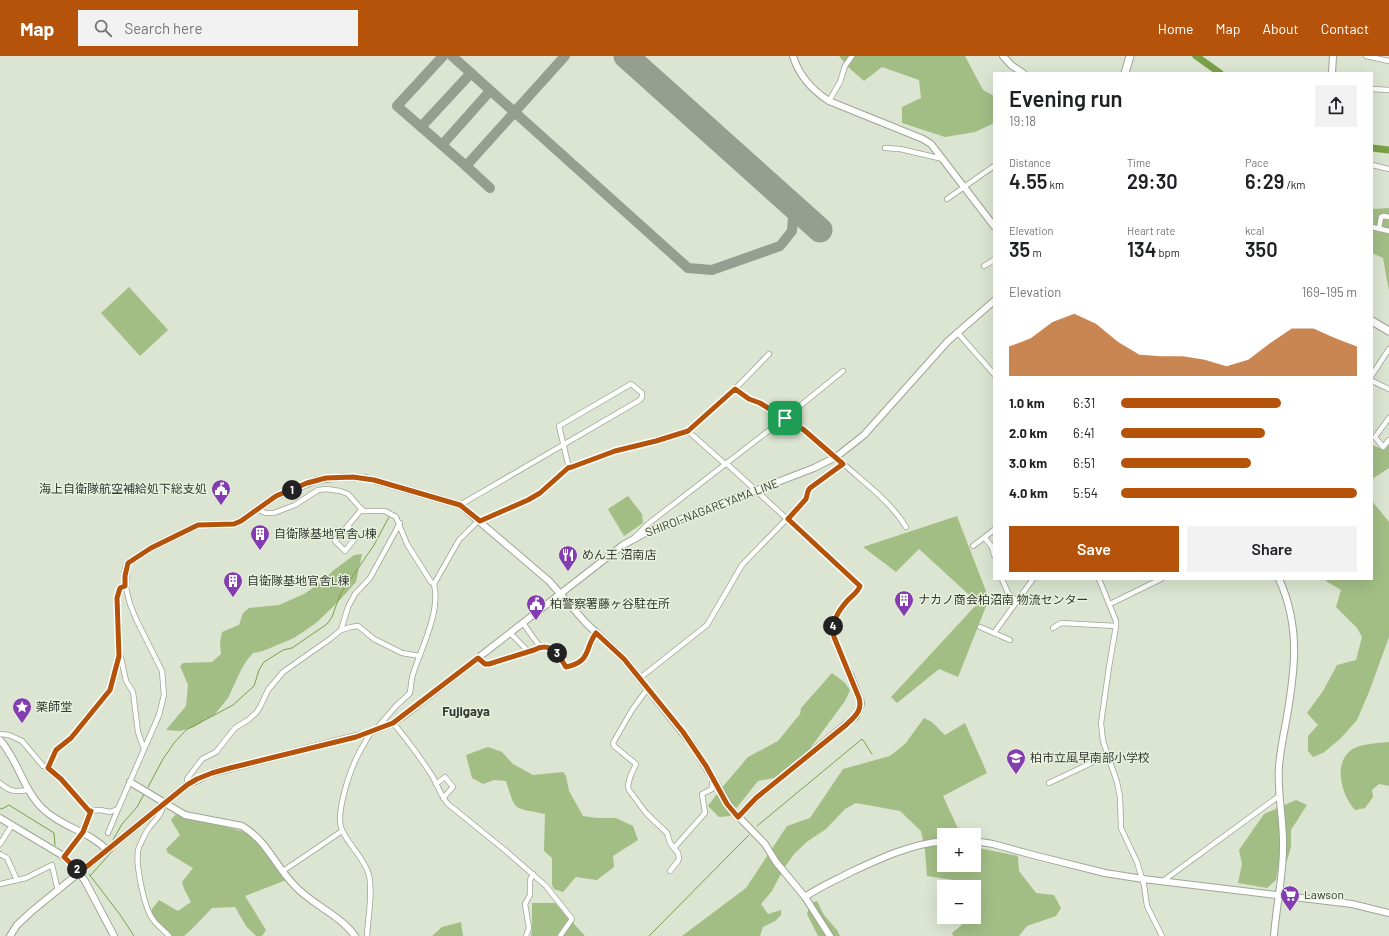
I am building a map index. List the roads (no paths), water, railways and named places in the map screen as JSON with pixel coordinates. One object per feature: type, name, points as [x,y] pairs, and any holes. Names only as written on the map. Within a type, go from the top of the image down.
[{"type":"main road","points":[[1125,72],[1130,56]]},
{"type":"main road","points":[[1373,322],[1389,331]]},
{"type":"street","points":[[793,56],[799,72],[809,85],[829,101],[923,139],[931,144],[993,225]]},
{"type":"street","points":[[829,101],[840,82],[845,66],[852,56]]},
{"type":"street","points":[[1003,56],[1011,65],[1022,72]]},
{"type":"street","points":[[1333,56],[1333,72]]},
{"type":"street","points":[[1366,56],[1389,61]]},
{"type":"street","points":[[1373,89],[1389,90]]},
{"type":"street","points":[[885,148],[900,149],[943,159]]},
{"type":"street","points":[[1373,165],[1389,169]]},
{"type":"street","points":[[947,199],[993,167]]},
{"type":"street","points":[[1379,229],[1381,217],[1389,217]]},
{"type":"street","points":[[1373,227],[1389,232]]},
{"type":"street","points":[[984,266],[993,261]]},
{"type":"street","name":"SHIROI-NAGAREYAMA LINE","points":[[10,936],[17,925],[26,916],[187,785],[212,773],[373,731],[393,723],[622,545],[634,538],[814,468],[836,457],[864,435],[957,332],[993,302]]},
{"type":"street","points":[[957,332],[993,373]]},
{"type":"street","points":[[1373,373],[1389,348]]},
{"type":"street","points":[[434,584],[459,540],[480,521],[528,500],[540,493],[570,468],[615,451],[688,431],[735,389],[769,354]]},
{"type":"street","points":[[634,538],[648,524],[844,371]]},
{"type":"street","points":[[1373,381],[1389,389]]},
{"type":"street","points":[[460,505],[563,445],[640,400],[642,393],[631,384],[559,426],[563,445],[570,468]]},
{"type":"street","points":[[735,389],[749,399],[760,403],[804,430],[891,506],[906,527]]},
{"type":"street","points":[[1389,418],[1375,437],[1383,447],[1389,440]]},
{"type":"street","points":[[688,431],[756,490],[860,586],[858,591],[848,600],[836,617],[832,629],[861,704],[856,716],[756,798],[738,817]]},
{"type":"street","points":[[640,678],[707,625],[742,565],[806,499],[810,488],[843,464]]},
{"type":"street","points":[[108,833],[159,715],[164,695],[162,672],[130,604],[125,585],[128,563],[151,548],[194,527],[208,524],[234,524],[241,521],[276,496],[307,483],[326,478],[344,477],[370,480],[460,505],[549,581],[596,633],[624,659],[648,688],[692,746],[730,807],[765,844],[776,862],[805,897],[830,936]]},
{"type":"street","points":[[258,510],[266,513],[274,513],[295,505],[318,490],[326,489],[348,494],[363,511],[385,511],[396,517],[400,523],[407,544],[431,582],[434,584],[436,592],[431,625],[412,676],[410,693],[373,731],[354,765],[343,799],[340,814],[342,831],[365,864],[369,876],[370,889],[367,936]]},
{"type":"street","points":[[348,526],[356,537],[345,551],[335,541],[362,509]]},
{"type":"street","points":[[341,630],[351,600],[370,578],[400,523]]},
{"type":"street","points":[[973,546],[993,531]]},
{"type":"street","points":[[984,538],[993,546]]},
{"type":"street","points":[[1002,580],[1008,593],[1017,601]]},
{"type":"street","points":[[994,633],[1031,580]]},
{"type":"street","points":[[1099,580],[1110,604],[1116,626],[1101,723],[1103,739],[1118,789],[1121,828],[1137,862],[1147,906],[1162,936]]},
{"type":"street","points":[[1110,604],[1159,580]]},
{"type":"street","points":[[1274,936],[1283,848],[1279,796],[1279,765],[1292,679],[1295,648],[1291,614],[1279,580]]},
{"type":"street","points":[[48,768],[56,750],[71,738],[110,690],[119,656],[117,598],[120,588],[125,585]]},
{"type":"street","points":[[523,623],[540,647]]},
{"type":"street","points":[[1053,628],[1061,623],[1116,626]]},
{"type":"street","points":[[187,785],[187,779],[202,759],[216,752],[235,728],[256,713],[268,690],[283,672],[341,630],[358,626],[374,639],[389,647],[402,653],[420,656]]},
{"type":"street","points":[[980,627],[1010,640]]},
{"type":"street","points":[[510,633],[529,652]]},
{"type":"street","points":[[478,658],[485,664],[489,664],[529,652],[540,647],[550,648],[555,651],[566,667],[571,666],[575,665],[584,658],[596,633]]},
{"type":"street","points":[[119,656],[121,658],[126,681],[133,692],[138,732],[140,742],[144,750]]},
{"type":"street","points":[[648,688],[632,710],[613,744],[636,764],[630,777],[628,786],[629,790],[646,813],[666,833],[670,843],[678,853],[678,861],[670,871]]},
{"type":"street","points":[[393,723],[406,738],[448,804],[533,874],[551,892],[572,919],[560,936]]},
{"type":"street","points":[[0,734],[9,735],[22,741],[43,766],[48,768],[61,779],[89,811],[100,810],[110,812],[116,811],[119,808]]},
{"type":"street","points":[[0,740],[11,754],[28,790],[41,808],[62,823],[83,832],[107,850]]},
{"type":"street","points":[[1050,783],[1108,755]]},
{"type":"street","points":[[436,784],[445,777],[453,787],[443,798]]},
{"type":"street","points":[[674,848],[705,813],[702,794],[712,789],[712,777]]},
{"type":"street","points":[[130,782],[185,816],[246,828],[266,846],[283,871],[300,891],[340,920],[355,936]]},
{"type":"street","points":[[0,783],[6,789],[17,792],[28,790]]},
{"type":"street","points":[[1163,881],[1279,796]]},
{"type":"street","points":[[164,804],[157,820],[149,828],[138,849],[138,872],[152,918],[169,936]]},
{"type":"street","points":[[64,857],[83,832],[91,811]]},
{"type":"street","points":[[0,818],[64,857],[80,872],[114,936]]},
{"type":"street","points":[[0,844],[12,825]]},
{"type":"street","points":[[283,871],[342,831]]},
{"type":"street","points":[[805,897],[840,878],[889,855],[918,846],[937,842]]},
{"type":"street","points":[[981,842],[1104,873],[1142,879],[1352,904],[1389,912]]},
{"type":"street","points":[[0,854],[7,858],[17,880]]},
{"type":"street","points":[[0,884],[26,878],[52,865],[58,891]]},
{"type":"street","points":[[526,936],[529,928],[525,904],[530,895],[530,880],[533,874]]},
{"type":"waterway","points":[[1196,56],[1219,72]]},
{"type":"waterway","points":[[1373,148],[1389,150]]},
{"type":"waterway","points":[[148,787],[163,759],[174,743],[186,730],[233,705],[254,686],[259,670],[264,662],[283,650],[292,648],[327,624],[332,617],[341,593],[374,545],[389,517]]},
{"type":"waterway","points":[[757,826],[862,739],[872,754]]},
{"type":"waterway","points":[[113,840],[122,824],[137,807],[144,794]]},
{"type":"waterway","points":[[0,808],[2,809],[9,805],[54,833],[55,845]]},
{"type":"waterway","points":[[649,936],[749,835]]},
{"type":"waterway","points":[[90,876],[116,847]]},
{"type":"waterway","points":[[89,874],[121,916],[134,936]]},
{"type":"place","name":"海上自衛隊航空補給処下総支処","points":[[221,506]]},
{"type":"place","name":"自衛隊基地官舎J棟","points":[[260,551]]},
{"type":"place","name":"めん王 沼南店","points":[[568,572]]},
{"type":"place","name":"自衛隊基地官舎L棟","points":[[233,598]]},
{"type":"place","name":"ナカノ商会柏沼南 物流センター","points":[[904,617]]},
{"type":"place","name":"柏警察署藤ヶ谷駐在所","points":[[536,621]]},
{"type":"place","name":"薬師堂","points":[[22,724]]},
{"type":"place","name":"柏市立風早南部小学校","points":[[1016,775]]},
{"type":"place","name":"Lawson","points":[[1290,912]]},
{"type":"district","name":"Fujigaya","points":[[466,711]]}]
